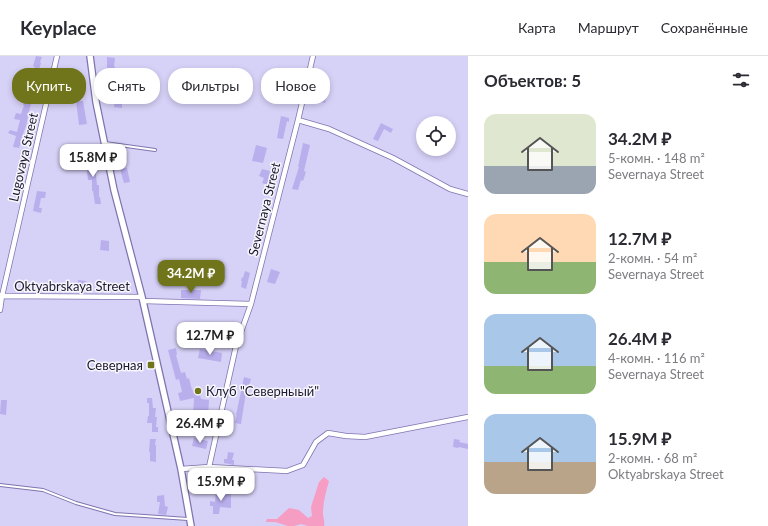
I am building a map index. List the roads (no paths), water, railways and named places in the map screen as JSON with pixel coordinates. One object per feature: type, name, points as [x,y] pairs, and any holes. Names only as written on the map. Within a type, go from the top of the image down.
[{"type":"street","name":"Lugovaya Street","points":[[0,310],[1,296],[57,56]]},
{"type":"street","name":"Oktyabrskaya Street","points":[[90,56],[96,102],[114,190],[143,299],[181,469],[191,526]]},
{"type":"street","name":"Severnaya Street","points":[[209,467],[236,346],[251,304],[314,56]]},
{"type":"street","points":[[298,120],[329,129],[393,158],[450,189],[468,194]]},
{"type":"street","name":"Oktyabrskaya Street","points":[[1,296],[143,299]]},
{"type":"street","points":[[143,299],[251,304]]},
{"type":"street","points":[[181,469],[209,467],[288,472],[303,465],[316,442],[328,433],[365,437],[468,417]]},
{"type":"lane","points":[[104,143],[155,150]]},
{"type":"lane","points":[[0,485],[43,490],[76,503],[115,514],[190,519]]},
{"type":"place","name":"Северная","points":[[151,365]]},
{"type":"place","name":"Клуб \"Северныый\"","points":[[198,391]]}]
